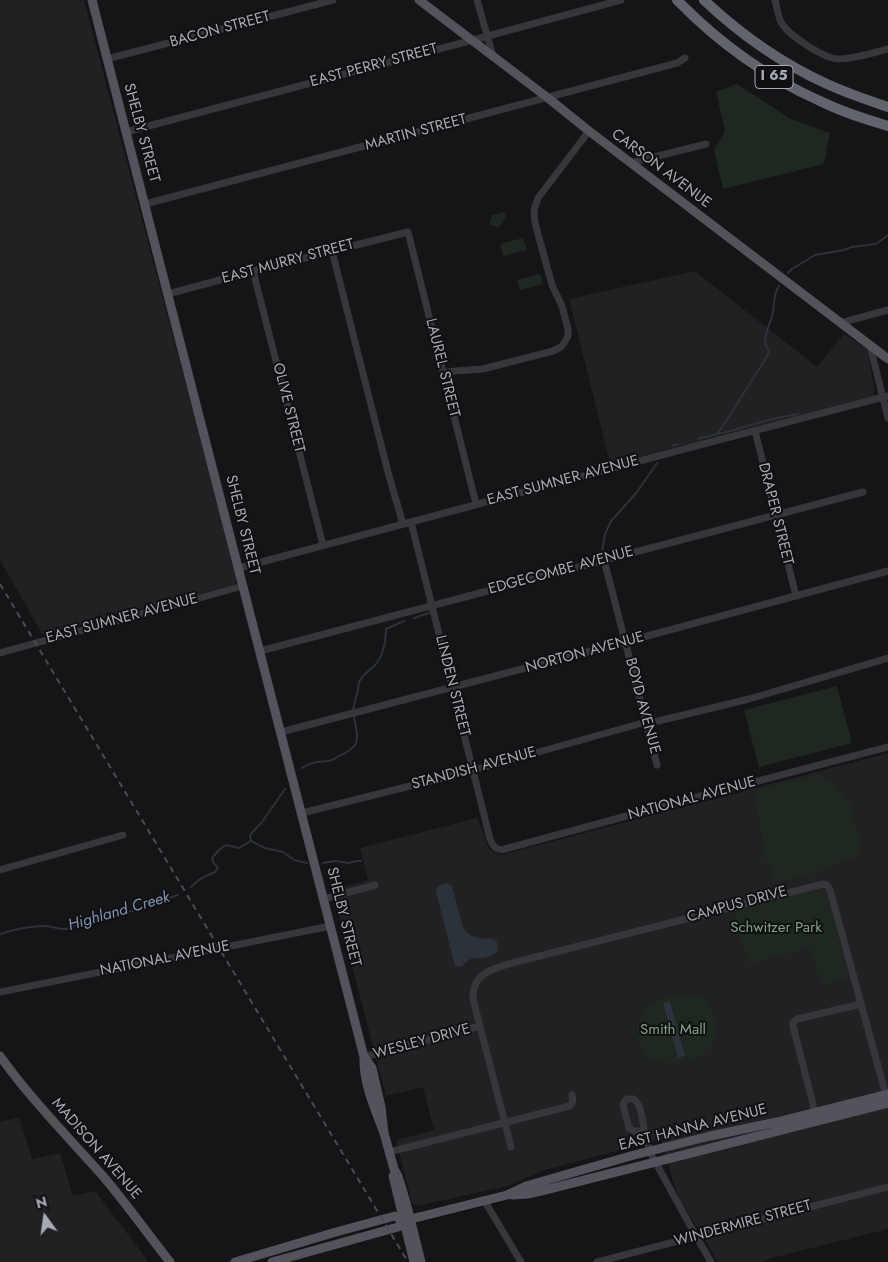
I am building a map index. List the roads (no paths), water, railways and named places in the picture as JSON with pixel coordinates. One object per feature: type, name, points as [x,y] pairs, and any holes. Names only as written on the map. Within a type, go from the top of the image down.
[{"type":"highway","name":"I 65","points":[[677,0],[715,36],[772,76],[825,104],[888,126]]},
{"type":"highway","name":"I 65","points":[[704,0],[753,41],[793,66],[844,92],[888,107]]},
{"type":"main road","name":"SHELBY STREET","points":[[92,0],[331,926],[364,1057],[364,1068],[370,1094],[394,1169],[393,1177],[421,1262]]},
{"type":"main road","name":"CARSON AVENUE","points":[[418,0],[473,40],[888,360]]},
{"type":"main road","name":"MADISON AVENUE","points":[[0,1056],[28,1091],[103,1176],[138,1220],[163,1257],[170,1262]]},
{"type":"main road","name":"EAST HANNA AVENUE","points":[[272,1262],[398,1227],[407,1220],[507,1195],[528,1194],[710,1136],[816,1112],[887,1099]]},
{"type":"main road","name":"EAST HANNA AVENUE","points":[[652,1156],[887,1099]]},
{"type":"main road","name":"EAST HANNA AVENUE","points":[[235,1262],[395,1216],[407,1220]]},
{"type":"main road","name":"SHELBY STREET","points":[[407,1220],[414,1262]]},
{"type":"street","name":"BACON STREET","points":[[107,59],[333,0]]},
{"type":"street","points":[[477,0],[493,56]]},
{"type":"street","name":"EAST PERRY STREET","points":[[126,132],[621,0]]},
{"type":"street","points":[[775,0],[781,23],[799,40],[832,58],[850,58],[888,49]]},
{"type":"street","name":"MARTIN STREET","points":[[145,204],[548,98],[677,63],[685,58]]},
{"type":"street","points":[[444,373],[485,368],[553,351],[564,343],[568,336],[568,326],[562,306],[554,292],[535,223],[534,210],[538,198],[589,131]]},
{"type":"street","points":[[630,162],[706,144]]},
{"type":"street","name":"EAST MURRY STREET","points":[[168,294],[408,232]]},
{"type":"street","name":"LAUREL STREET","points":[[408,232],[476,504]]},
{"type":"street","points":[[332,251],[403,524]]},
{"type":"street","name":"OLIVE STREET","points":[[253,271],[323,545]]},
{"type":"street","points":[[840,322],[888,310]]},
{"type":"street","points":[[870,346],[885,397],[888,418]]},
{"type":"street","name":"EAST SUMNER AVENUE","points":[[239,568],[885,397]]},
{"type":"street","name":"DRAPER STREET","points":[[755,431],[796,596]]},
{"type":"street","name":"EDGECOMBE AVENUE","points":[[260,651],[862,492]]},
{"type":"street","name":"LINDEN STREET","points":[[411,522],[490,839],[496,848]]},
{"type":"street","name":"BOYD AVENUE","points":[[604,560],[657,765]]},
{"type":"street","name":"NORTON AVENUE","points":[[281,732],[888,571]]},
{"type":"street","name":"EAST SUMNER AVENUE","points":[[0,653],[243,586]]},
{"type":"street","name":"STANDISH AVENUE","points":[[302,813],[474,770],[646,723],[749,699],[888,658]]},
{"type":"street","name":"NATIONAL AVENUE","points":[[496,848],[498,850],[505,849],[888,747]]},
{"type":"street","points":[[0,870],[123,835]]},
{"type":"street","name":"CAMPUS DRIVE","points":[[480,1026],[473,993],[478,979],[490,970],[823,884],[827,885],[830,890],[887,1099]]},
{"type":"street","points":[[324,899],[375,885]]},
{"type":"street","name":"NATIONAL AVENUE","points":[[0,992],[331,926]]},
{"type":"street","points":[[816,1112],[793,1022],[797,1019],[861,1004]]},
{"type":"street","points":[[480,1026],[511,1147]]},
{"type":"street","name":"WESLEY DRIVE","points":[[364,1057],[480,1026]]},
{"type":"street","points":[[389,1152],[570,1106],[573,1102],[572,1095]]},
{"type":"street","points":[[644,1131],[634,1131],[629,1128],[623,1105],[627,1099],[634,1099],[638,1104],[652,1156],[711,1262]]},
{"type":"street","name":"WINDERMIRE STREET","points":[[598,1262],[888,1187]]},
{"type":"street","points":[[484,1200],[520,1262]]},
{"type":"waterway","name":"Highland Creek","points":[[788,273],[815,255],[876,244],[888,235]]},
{"type":"waterway","name":"Highland Creek","points":[[698,439],[717,434],[766,358],[769,352],[765,337],[772,317],[775,294],[779,286]]},
{"type":"waterway","points":[[718,434],[798,414]]},
{"type":"waterway","name":"Highland Creek","points":[[672,446],[678,444]]},
{"type":"waterway","name":"Highland Creek","points":[[602,552],[605,534],[611,521],[637,492],[657,463]]},
{"type":"waterway","name":"Highland Creek","points":[[414,618],[429,613]]},
{"type":"waterway","name":"Highland Creek","points":[[353,709],[359,682],[381,656],[385,643],[386,629],[404,621]]},
{"type":"waterway","name":"Highland Creek","points":[[302,768],[311,763],[331,760],[352,749],[357,741],[354,717]]},
{"type":"waterway","name":"Highland Creek","points":[[251,841],[250,835],[262,822],[285,789]]},
{"type":"waterway","points":[[251,841],[265,848],[283,852],[294,860],[307,863]]},
{"type":"waterway","name":"Highland Creek","points":[[191,887],[200,879],[215,872],[218,867],[214,864],[212,858],[219,850],[226,845],[239,848],[251,841]]},
{"type":"waterway","points":[[323,863],[361,861]]},
{"type":"waterway","name":"Highland Creek","points":[[0,934],[34,927],[69,928],[92,917],[130,912],[178,895]]},
{"type":"railway","points":[[0,584],[408,1262]]},
{"type":"park label","name":"Schwitzer Park","points":[[776,928]]},
{"type":"park label","name":"Smith Mall","points":[[673,1030]]}]
